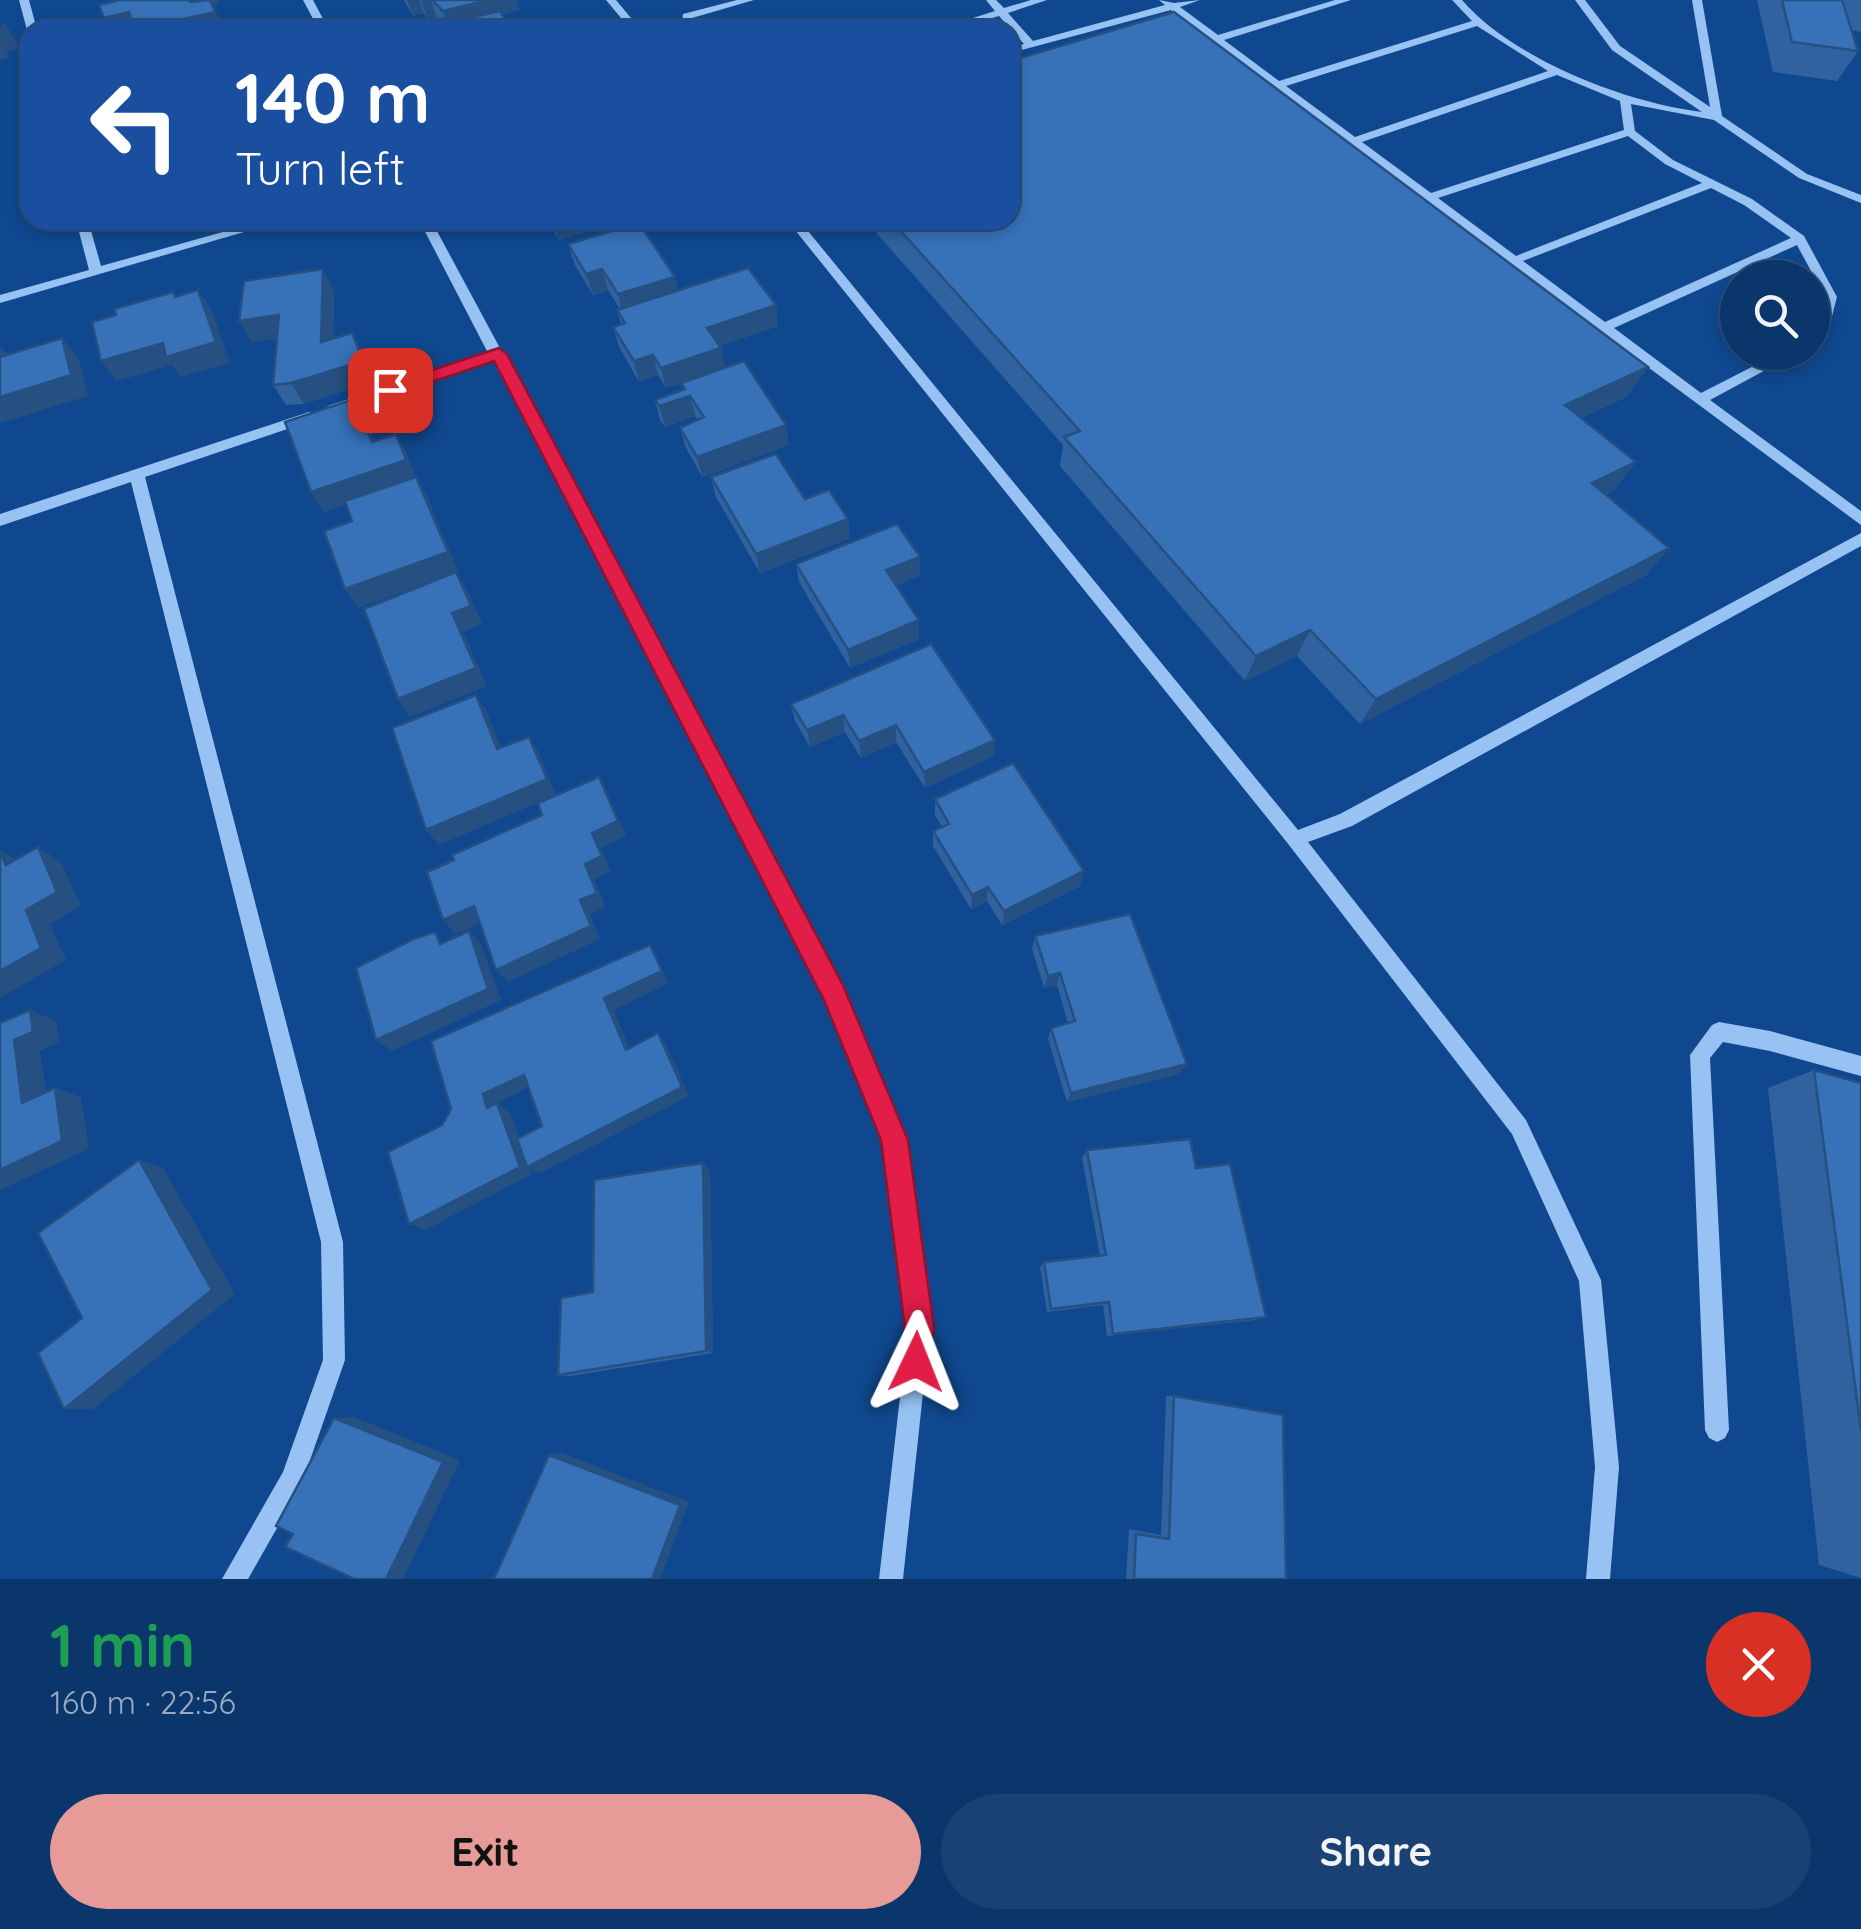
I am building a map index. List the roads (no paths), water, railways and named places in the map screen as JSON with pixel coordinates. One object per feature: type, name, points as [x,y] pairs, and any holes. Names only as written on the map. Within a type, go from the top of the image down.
[{"type":"street","points":[[611,0],[628,20]]},
{"type":"street","points":[[686,20],[686,16],[749,0]]},
{"type":"street","points":[[992,0],[1009,20]]},
{"type":"street","points":[[974,20],[1042,0]]},
{"type":"street","points":[[1020,47],[1168,3],[1195,0]]},
{"type":"street","points":[[1216,39],[1346,0]]},
{"type":"street","points":[[1457,0],[1480,22],[1555,72],[1625,101],[1717,117]]},
{"type":"street","points":[[1580,0],[1616,48],[1803,176],[1861,199]]},
{"type":"street","points":[[1697,0],[1717,117]]},
{"type":"street","points":[[1168,3],[1861,519]]},
{"type":"street","points":[[1276,85],[1480,22]]},
{"type":"street","points":[[1020,33],[1030,44]]},
{"type":"street","points":[[1352,142],[1555,72]]},
{"type":"street","points":[[1625,101],[1630,132],[1669,162],[1748,202],[1800,239],[1811,260]]},
{"type":"street","points":[[1427,198],[1630,132]]},
{"type":"street","points":[[1514,261],[1711,184]]},
{"type":"street","points":[[85,230],[96,272]]},
{"type":"street","points":[[0,299],[244,230]]},
{"type":"street","points":[[431,230],[834,993],[895,1140],[919,1328],[891,1579]]},
{"type":"street","points":[[801,230],[1295,839],[1519,1127],[1590,1280],[1606,1466],[1598,1579]]},
{"type":"street","points":[[1604,328],[1800,239]]},
{"type":"street","points":[[0,520],[499,354]]},
{"type":"street","points":[[1700,398],[1757,370]]},
{"type":"street","points":[[137,474],[332,1242],[334,1360],[293,1478],[234,1579]]},
{"type":"street","points":[[1295,839],[1346,820],[1861,539]]},
{"type":"street","points":[[1717,1430],[1700,1056],[1719,1032],[1770,1041],[1861,1066]]}]
